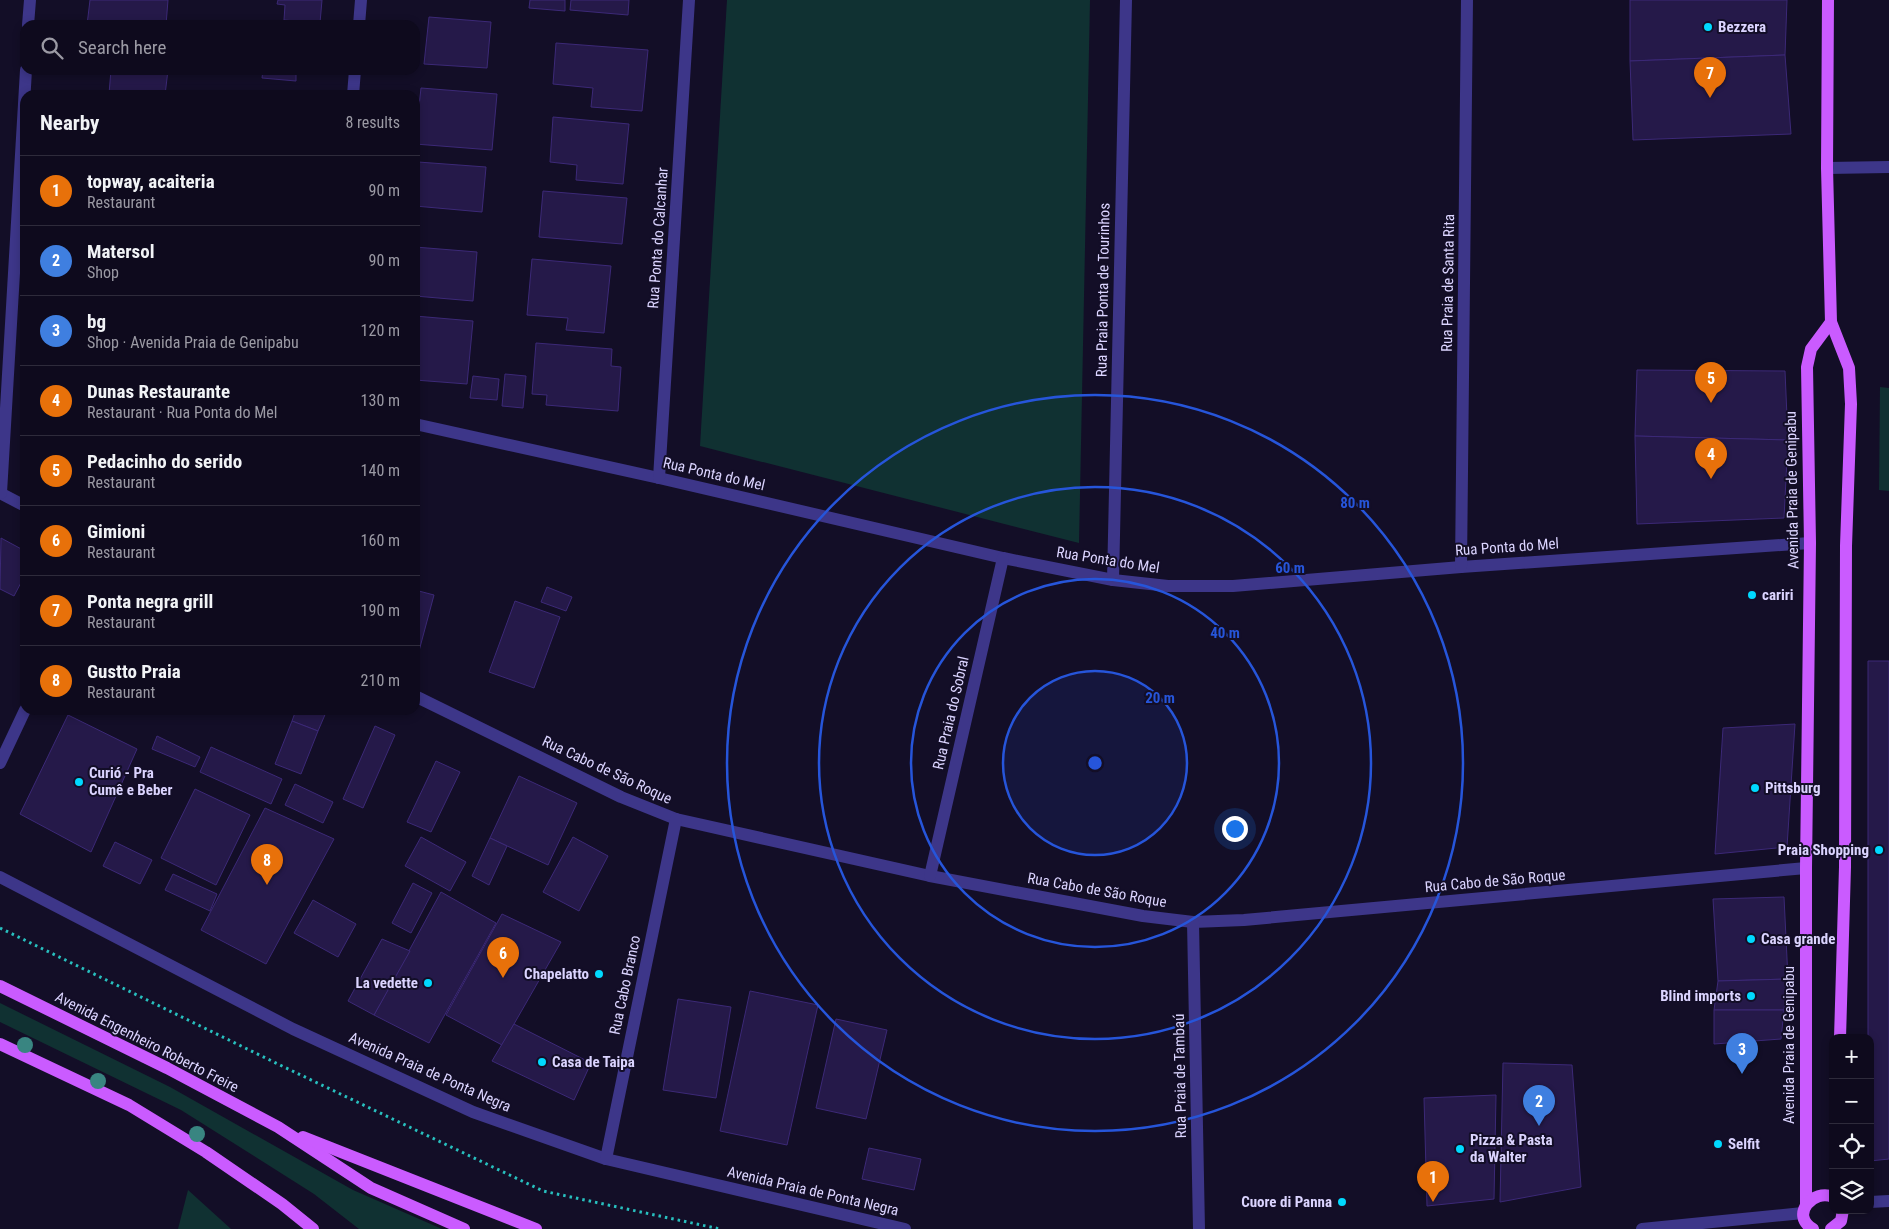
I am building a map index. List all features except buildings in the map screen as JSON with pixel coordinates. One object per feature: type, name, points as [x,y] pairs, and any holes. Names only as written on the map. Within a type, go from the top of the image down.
[{"type":"main road","points":[[1828,0],[1827,168],[1831,322],[1849,368],[1851,404],[1846,546],[1845,867],[1840,1034]]},
{"type":"main road","name":"Avenida Praia de Genipabu","points":[[1807,1220],[1806,868],[1810,543],[1808,366],[1811,349],[1831,322]]},
{"type":"main road","name":"Avenida Engenheiro Roberto Freire","points":[[0,986],[167,1068],[278,1127],[371,1188],[464,1229]]},
{"type":"main road","points":[[0,1044],[129,1105],[206,1152],[282,1204],[313,1229]]},
{"type":"main road","name":"Avenida Engenheiro Roberto Freire","points":[[278,1127],[536,1229]]},
{"type":"main road","points":[[1807,1220],[1822,1195],[1829,1196]]},
{"type":"main road","points":[[1831,1229],[1841,1221],[1842,1214]]},
{"type":"street","points":[[28,20],[30,0]]},
{"type":"street","points":[[359,20],[361,0]]},
{"type":"street","name":"Rua Ponta do Calcanhar","points":[[659,478],[689,0]]},
{"type":"street","name":"Rua Praia Ponta de Tourinhos","points":[[1113,580],[1126,0]]},
{"type":"street","name":"Rua Praia de Santa Rita","points":[[1461,567],[1467,0]]},
{"type":"street","points":[[25,90],[26,75]]},
{"type":"street","points":[[353,90],[355,75]]},
{"type":"street","points":[[20,168],[0,493],[20,503]]},
{"type":"street","points":[[1827,168],[1889,168]]},
{"type":"street","name":"Rua Ponta do Mel","points":[[420,425],[659,478],[1003,558],[1113,580],[1168,586],[1233,586],[1461,567],[1810,543]]},
{"type":"street","name":"Rua Praia do Sobral","points":[[930,876],[1003,558]]},
{"type":"street","name":"Rua Cabo de São Roque","points":[[420,698],[621,797],[676,819],[930,876],[1143,916],[1193,922],[1244,920],[1806,868]]},
{"type":"street","points":[[0,763],[23,715]]},
{"type":"street","name":"Rua Cabo Branco","points":[[606,1159],[676,819]]},
{"type":"street","name":"Avenida Praia de Ponta Negra","points":[[0,877],[302,1034],[473,1112],[606,1159],[905,1229]]},
{"type":"street","name":"Rua Praia de Tambaú","points":[[1193,922],[1199,1229]]},
{"type":"street","points":[[1874,1202],[1889,1200]]},
{"type":"street","points":[[1642,1229],[1807,1220]]},
{"type":"path","points":[[0,928],[291,1071],[543,1190],[720,1229]]},
{"type":"green space","points":[[727,0],[1090,0],[1079,543],[700,446]]},
{"type":"green space","points":[[1880,387],[1889,388],[1889,491],[1879,490]]},
{"type":"green space","points":[[0,1003],[170,1087],[353,1190],[442,1229],[359,1229],[314,1194],[181,1110],[0,1022]]},
{"type":"green space","points":[[188,1190],[231,1229],[178,1229]]},
{"type":"place","name":"Bezzera","points":[[1708,27]]},
{"type":"place","name":"Ponta negra grill","points":[[1710,98]]},
{"type":"place","name":"Pedacinho do serido","points":[[1711,403]]},
{"type":"place","name":"Dunas Restaurante","points":[[1711,479]]},
{"type":"place","name":"cariri","points":[[1752,595]]},
{"type":"place","name":"Curió - Pra Cumê e Beber","points":[[79,782]]},
{"type":"place","name":"Pittsburg","points":[[1755,788]]},
{"type":"place","name":"Praia Shopping","points":[[1879,850]]},
{"type":"place","name":"Gustto Praia","points":[[267,885]]},
{"type":"place","name":"Casa grande","points":[[1751,939]]},
{"type":"place","name":"Chapelatto","points":[[599,974]]},
{"type":"place","name":"Gimioni","points":[[503,978]]},
{"type":"place","name":"La vedette","points":[[428,983]]},
{"type":"place","name":"Blind imports","points":[[1751,996]]},
{"type":"place","name":"Casa de Taipa","points":[[542,1062]]},
{"type":"place","name":"bg","points":[[1742,1074]]},
{"type":"place","name":"Matersol","points":[[1539,1126]]},
{"type":"place","name":"Selfit","points":[[1718,1144]]},
{"type":"place","name":"Pizza & Pasta da Walter","points":[[1460,1149]]},
{"type":"place","name":"Cuore di Panna","points":[[1342,1202]]},
{"type":"place","name":"topway, acaiteria","points":[[1433,1202]]}]
